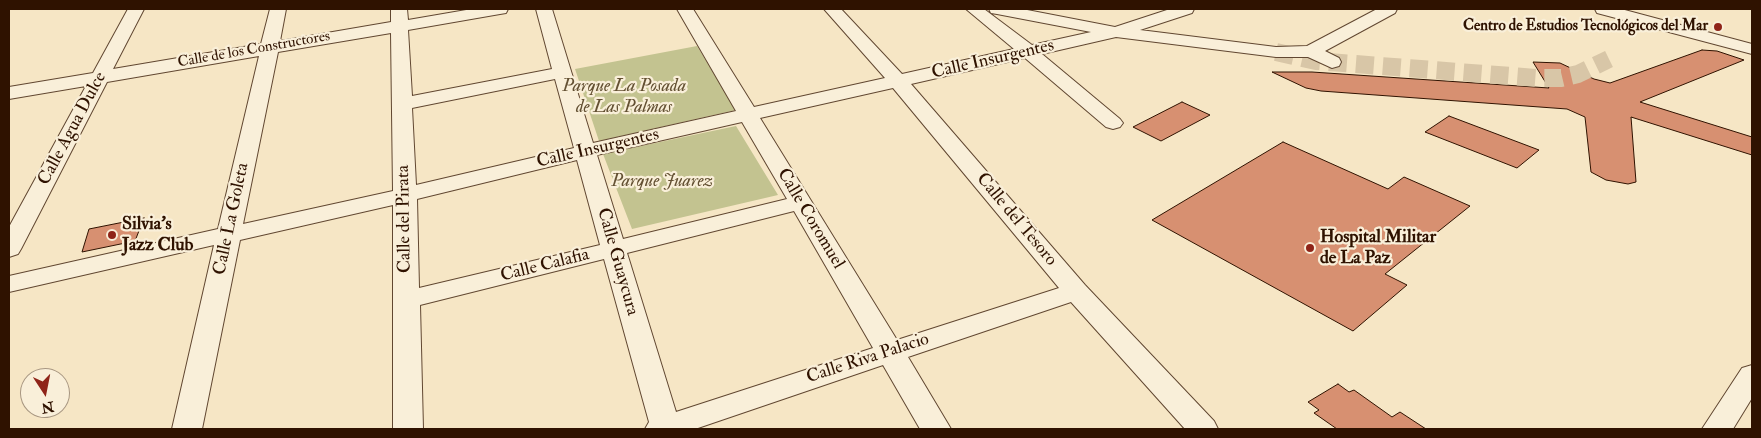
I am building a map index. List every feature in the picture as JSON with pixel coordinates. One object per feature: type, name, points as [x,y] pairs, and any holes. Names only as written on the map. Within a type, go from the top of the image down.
[{"type":"street","name":"Calle Agua Dulce","points":[[9,250],[136,9]]},
{"type":"street","name":"Calle La Goleta","points":[[187,429],[278,9]]},
{"type":"street","name":"Calle de los Constructores","points":[[9,93],[269,47],[399,18],[500,9]]},
{"type":"street","name":"Calle Guaycura","points":[[544,9],[664,429]]},
{"type":"street","name":"Calle Coromuel","points":[[685,9],[936,429]]},
{"type":"street","name":"Calle del Tesoro","points":[[832,9],[898,81],[1076,291],[1202,429]]},
{"type":"street","points":[[974,9],[1029,52],[1113,123]]},
{"type":"street","points":[[997,9],[1116,32],[1276,52],[1311,51],[1389,9]]},
{"type":"street","points":[[1058,9],[1164,30],[1186,40]]},
{"type":"street","name":"Calle Insurgentes","points":[[9,284],[405,195],[748,114],[1116,32],[1186,9]]},
{"type":"street","points":[[1603,9],[1752,49]]},
{"type":"street","name":"Calle del Pirata","points":[[399,18],[405,195],[408,429]]},
{"type":"street","points":[[1311,51],[1332,62]]},
{"type":"street","points":[[402,104],[563,72]]},
{"type":"street","name":"Calle Calafia","points":[[407,300],[800,203]]},
{"type":"street","name":"Calle Riva Palacio","points":[[664,429],[1076,291]]},
{"type":"street","points":[[1717,429],[1752,375]]},
{"type":"green space","name":"Parque La Posada de Las Palmas","points":[[697,46],[736,110],[599,141],[575,69]]},
{"type":"green space","name":"Parque Juarez","points":[[736,126],[778,195],[632,229],[603,154]]},
{"type":"building","points":[[1702,50],[1717,51],[1744,60],[1640,102],[1752,137],[1752,155],[1631,117],[1636,182],[1628,184],[1606,180],[1591,172],[1585,117],[1567,109],[1321,91],[1306,88],[1272,72],[1312,72],[1549,88],[1533,62],[1560,63],[1594,79],[1610,83]]},
{"type":"building","points":[[1182,102],[1210,115],[1161,141],[1133,127]]},
{"type":"building","points":[[1449,116],[1539,150],[1517,168],[1425,132]]},
{"type":"building","name":"Hospital Militar de La Paz","points":[[1283,142],[1388,189],[1404,177],[1470,206],[1385,274],[1407,285],[1353,331],[1152,220]]},
{"type":"building","name":"Silvia's Jazz Club","points":[[144,218],[135,241],[82,252],[89,229]]},
{"type":"building","points":[[1338,384],[1349,392],[1354,390],[1392,417],[1400,412],[1426,429],[1337,429],[1314,413],[1319,410],[1308,402]]},
{"type":"tunnel","points":[[1276,52],[1316,61],[1537,78],[1561,78],[1578,74],[1609,59]]},
{"type":"place","name":"Centro de Estudios Tecnológicos del Mar","points":[[1718,27]]},
{"type":"place","name":"Silvia's Jazz Club","points":[[112,235]]},
{"type":"place","name":"Hospital Militar de La Paz","points":[[1310,248]]}]
